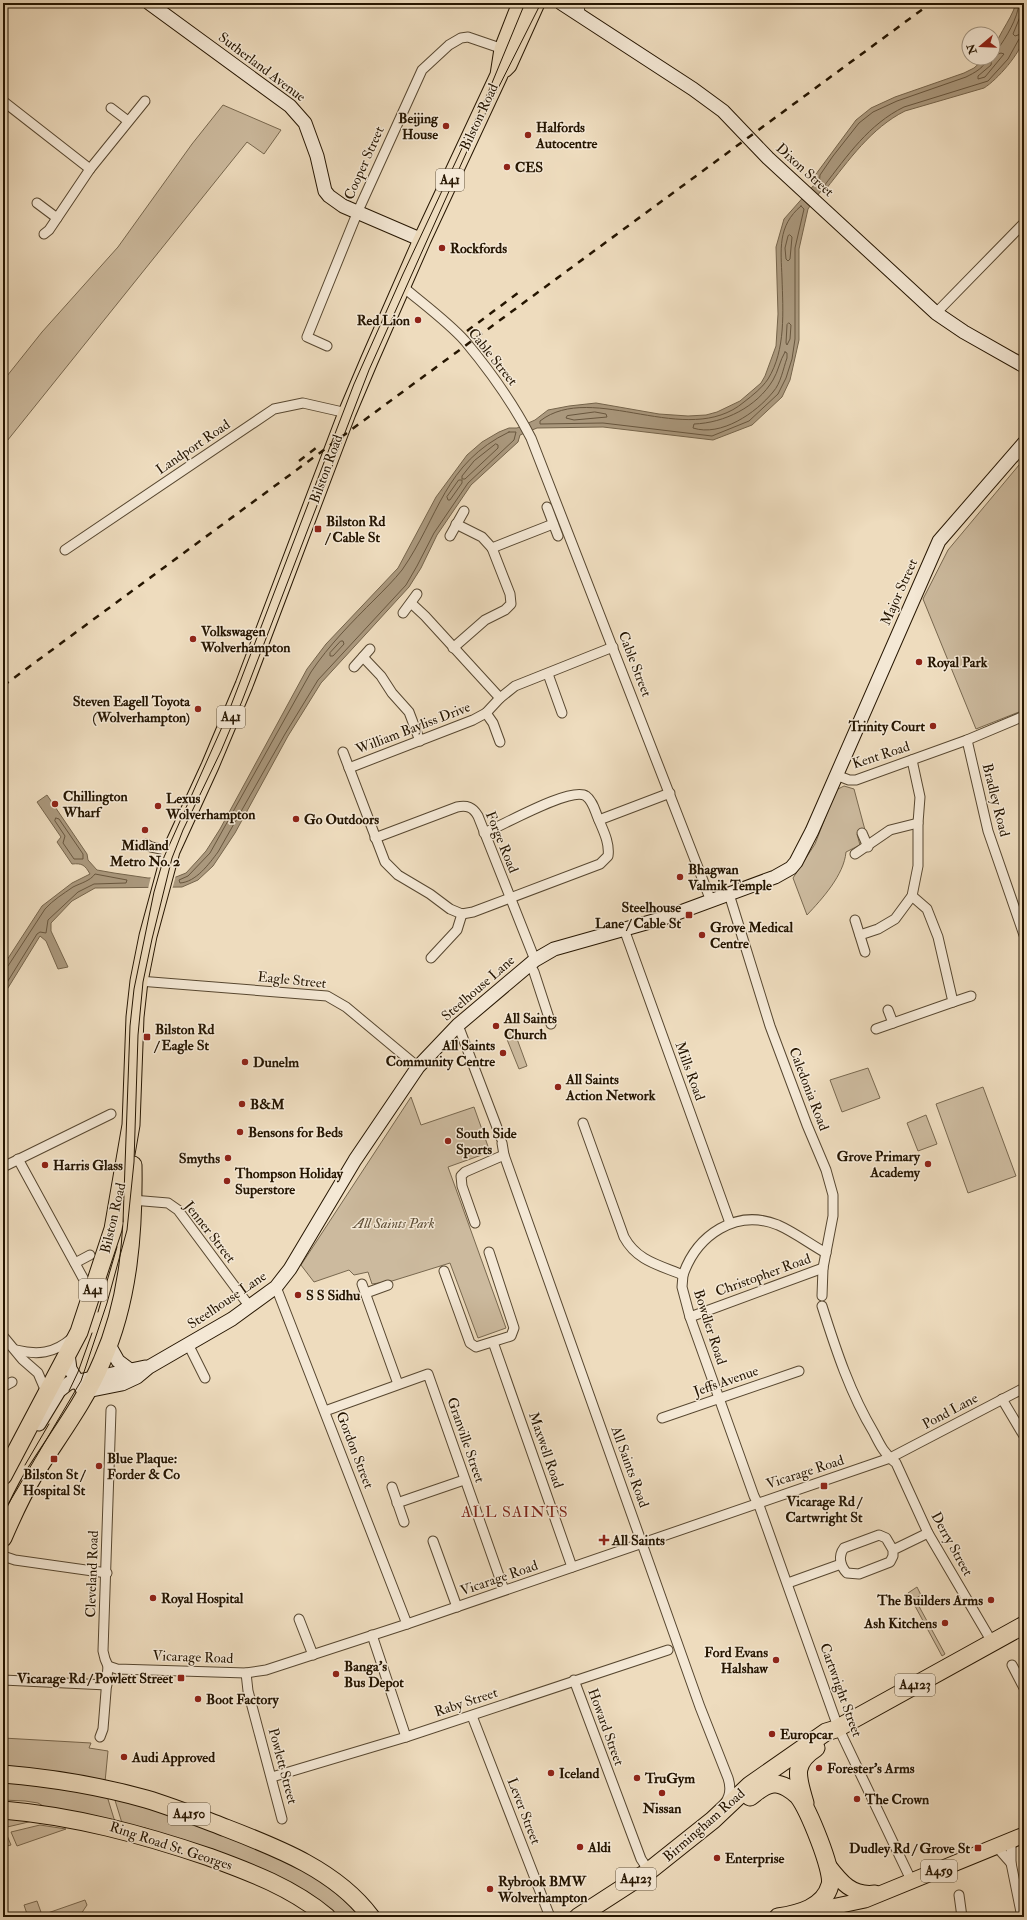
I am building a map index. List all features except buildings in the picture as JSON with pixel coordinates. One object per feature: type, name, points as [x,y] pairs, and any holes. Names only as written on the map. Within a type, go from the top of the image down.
[{"type":"highway","name":"Bilston Road","points":[[3,1538],[33,1477],[109,1345],[121,1307],[125,1284],[132,1200],[133,1179],[131,1125],[135,1017],[139,982],[148,936],[165,868],[171,851],[210,766],[244,685],[347,413],[422,240],[499,75],[503,49],[521,3]]},
{"type":"highway","name":"Bilston Road","points":[[499,75],[508,65],[536,3]]},
{"type":"highway","name":"Bilston Road","points":[[3,1476],[79,1332],[113,1229],[131,1125]]},
{"type":"highway","name":"A4123","points":[[750,1785],[826,1732],[837,1728],[1024,1625]]},
{"type":"highway","name":"A4123","points":[[807,1813],[800,1786],[799,1766],[804,1757],[830,1738],[837,1728]]},
{"type":"highway","name":"A4150","points":[[3,1774],[36,1777],[104,1788],[147,1799],[272,1846],[312,1867],[359,1900],[371,1917]]},
{"type":"highway","name":"A4123","points":[[713,1820],[748,1799],[764,1787],[774,1784],[784,1786],[798,1796],[807,1813],[828,1865],[831,1876],[830,1886],[826,1894],[811,1908],[796,1914],[778,1917]]},
{"type":"highway","name":"Birmingham Road","points":[[585,1915],[649,1871],[713,1820],[750,1785]]},
{"type":"highway","name":"Ring Road St. Georges","points":[[3,1810],[34,1812],[88,1822],[162,1841],[244,1870],[278,1885],[317,1908],[327,1917]]},
{"type":"highway","points":[[359,1900],[384,1917]]},
{"type":"main road","name":"A459","points":[[796,1914],[865,1900],[882,1892],[912,1882],[1017,1837]]},
{"type":"main road","name":"A459","points":[[828,1865],[841,1882],[852,1891],[870,1894],[882,1892]]},
{"type":"street","name":"Sutherland Avenue","points":[[149,3],[290,106],[305,123],[317,156],[325,190],[329,196],[343,206],[358,211],[422,240]]},
{"type":"street","name":"Dixon Street","points":[[561,3],[580,9],[714,104],[729,116],[756,147],[936,313],[964,332],[1024,366]]},
{"type":"street","name":"Cooper Street","points":[[327,346],[307,337],[358,211],[422,70],[449,45],[461,38],[468,37],[503,49]]},
{"type":"street","points":[[3,101],[90,169]]},
{"type":"street","points":[[44,234],[57,218],[90,169],[145,101]]},
{"type":"street","points":[[111,108],[128,121]]},
{"type":"street","points":[[37,203],[57,218]]},
{"type":"street","points":[[936,313],[1024,223]]},
{"type":"street","name":"Cable Street","points":[[402,286],[464,340],[503,390],[531,438],[711,901]]},
{"type":"street","name":"Landport Road","points":[[65,550],[274,409],[303,403],[347,413]]},
{"type":"street","name":"Major Street","points":[[836,775],[939,541],[1024,443]]},
{"type":"street","points":[[547,507],[558,536]]},
{"type":"street","points":[[450,536],[464,511]]},
{"type":"street","points":[[453,648],[485,620],[505,610],[511,604],[510,594],[492,548],[482,537],[456,524]]},
{"type":"street","points":[[492,548],[553,524]]},
{"type":"street","points":[[403,614],[416,594]]},
{"type":"street","points":[[410,602],[500,698]]},
{"type":"street","name":"William Bayliss Drive","points":[[349,768],[473,720],[486,713],[500,698],[515,686],[613,647]]},
{"type":"street","points":[[354,667],[370,649]]},
{"type":"street","points":[[363,657],[381,676],[392,693],[409,712],[420,741]]},
{"type":"street","points":[[548,674],[562,713]]},
{"type":"street","name":"William Bayliss Drive","points":[[486,713],[493,723],[500,742]]},
{"type":"street","name":"Kent Road","points":[[836,775],[849,780],[856,780],[967,740],[1024,716]]},
{"type":"street","name":"Bradley Road","points":[[967,740],[988,831],[1024,935]]},
{"type":"street","name":"William Bayliss Drive","points":[[343,752],[375,838],[389,868],[450,909],[462,914]]},
{"type":"street","points":[[860,935],[878,929],[895,919],[912,896],[918,866],[918,824],[920,797],[912,760]]},
{"type":"street","name":"Steelhouse Lane","points":[[21,1443],[32,1436],[63,1386],[86,1383],[122,1384],[137,1377],[149,1367],[189,1346],[250,1307],[276,1287],[290,1269],[355,1160],[418,1067],[458,1026],[532,962],[554,949],[624,929],[711,901],[775,877],[791,868],[796,862],[836,775]]},
{"type":"street","points":[[598,820],[670,793]]},
{"type":"street","points":[[431,958],[457,930],[462,914],[473,912],[510,899],[600,864],[608,856],[608,845],[590,800],[586,796],[575,794],[530,810],[503,825],[484,833]]},
{"type":"street","name":"Forge Road","points":[[375,838],[463,806],[467,806],[476,812],[510,899],[532,962],[551,1024]]},
{"type":"street","points":[[855,854],[868,847],[890,830],[918,824]]},
{"type":"street","points":[[862,833],[868,847]]},
{"type":"street","points":[[146,844],[151,848],[171,851]]},
{"type":"street","name":"Caledonia Road","points":[[729,894],[770,1026],[831,1185],[834,1203],[834,1216],[823,1268],[822,1296]]},
{"type":"street","points":[[912,896],[927,909],[936,932],[953,1002]]},
{"type":"street","points":[[855,920],[865,952]]},
{"type":"street","name":"Mills Road","points":[[624,929],[730,1223]]},
{"type":"street","name":"Eagle Street","points":[[139,982],[327,996],[346,1007],[418,1067]]},
{"type":"street","points":[[876,1029],[971,996]]},
{"type":"street","points":[[888,1010],[893,1023]]},
{"type":"street","name":"All Saints Road","points":[[458,1026],[501,1141],[504,1155],[711,1736],[731,1786],[729,1797],[713,1820]]},
{"type":"street","points":[[3,1166],[111,1114]]},
{"type":"street","name":"Bowdler Road","points":[[583,1123],[624,1237],[629,1246],[641,1258],[684,1275],[682,1287],[690,1317],[754,1496],[758,1503]]},
{"type":"street","points":[[476,1223],[462,1186],[461,1176],[465,1172],[504,1155]]},
{"type":"street","points":[[18,1159],[83,1278]]},
{"type":"street","name":"Jenner Street","points":[[132,1200],[168,1203],[178,1210],[250,1307]]},
{"type":"street","points":[[684,1275],[689,1260],[704,1240],[716,1230],[739,1220],[767,1222],[778,1225],[826,1253]]},
{"type":"street","points":[[444,1272],[470,1343],[476,1347],[511,1336],[514,1328],[489,1252]]},
{"type":"street","points":[[75,1263],[90,1255]]},
{"type":"street","name":"Christopher Road","points":[[690,1317],[823,1268]]},
{"type":"street","points":[[362,1284],[398,1384]]},
{"type":"street","points":[[366,1293],[388,1285]]},
{"type":"street","name":"Gordon Street","points":[[276,1287],[407,1624]]},
{"type":"street","points":[[822,1306],[848,1382],[861,1412],[890,1458]]},
{"type":"street","points":[[16,1350],[34,1354],[50,1352],[63,1345],[79,1332]]},
{"type":"street","points":[[3,1336],[22,1359],[38,1373],[47,1394]]},
{"type":"street","name":"Maxwell Road","points":[[493,1342],[572,1567]]},
{"type":"street","points":[[109,1345],[118,1361],[130,1370]]},
{"type":"street","points":[[189,1346],[205,1378]]},
{"type":"street","points":[[68,1354],[70,1369],[86,1383]]},
{"type":"street","name":"Steelhouse Lane","points":[[86,1383],[130,1370],[149,1367]]},
{"type":"street","name":"Jeffs Avenue","points":[[662,1418],[799,1371]]},
{"type":"street","name":"Granville Street","points":[[325,1411],[428,1374],[464,1480],[504,1590]]},
{"type":"street","points":[[3,1387],[12,1382]]},
{"type":"street","name":"Pond Lane","points":[[890,1458],[1024,1388]]},
{"type":"street","points":[[1002,1399],[1024,1436]]},
{"type":"street","name":"Cleveland Road","points":[[100,1737],[103,1729],[108,1666],[104,1659],[104,1651],[111,1410]]},
{"type":"street","name":"Vicarage Road","points":[[108,1666],[117,1669],[246,1673],[266,1670],[372,1634],[407,1624],[890,1458]]},
{"type":"street","name":"Derry Street","points":[[890,1458],[896,1463],[928,1533],[992,1642]]},
{"type":"street","points":[[397,1502],[464,1480]]},
{"type":"street","points":[[392,1487],[404,1522]]},
{"type":"street","name":"Cartwright Street","points":[[758,1503],[788,1583],[837,1728],[912,1882]]},
{"type":"street","points":[[893,1550],[928,1533]]},
{"type":"street","points":[[879,1535],[886,1538],[893,1550],[893,1556],[890,1562],[859,1574],[847,1573],[842,1564],[840,1554],[844,1548],[879,1535]]},
{"type":"street","points":[[433,1541],[457,1607]]},
{"type":"street","points":[[3,1556],[15,1560],[107,1573]]},
{"type":"street","points":[[3,1561],[15,1560]]},
{"type":"street","points":[[788,1583],[842,1564]]},
{"type":"street","points":[[299,1619],[313,1655]]},
{"type":"street","points":[[372,1634],[406,1737]]},
{"type":"street","name":"Raby Street","points":[[272,1777],[472,1716],[574,1680],[668,1650]]},
{"type":"street","points":[[1012,1665],[1024,1688]]},
{"type":"street","name":"Powlett Street","points":[[246,1673],[248,1691],[282,1819]]},
{"type":"street","points":[[3,1680],[107,1685]]},
{"type":"street","name":"Howard Street","points":[[574,1680],[641,1859],[649,1871]]},
{"type":"street","name":"Lever Street","points":[[472,1716],[550,1917]]},
{"type":"street","points":[[728,1778],[742,1785],[750,1785]]},
{"type":"street","points":[[1011,1863],[1017,1837]]},
{"type":"street","points":[[996,1846],[1011,1863],[1021,1894],[1022,1917]]},
{"type":"street","points":[[959,1895],[962,1917]]},
{"type":"green space","points":[[223,105],[281,130],[264,154],[247,142],[3,446],[3,381],[42,332],[118,247],[192,144]]},
{"type":"green space","points":[[1024,459],[1024,710],[976,729],[923,599],[948,550]]},
{"type":"green space","points":[[844,786],[854,789],[865,830],[857,834],[860,845],[846,852],[837,878],[807,915],[793,878],[815,844],[836,790]]},
{"type":"green space","points":[[513,1028],[527,1066],[519,1069],[504,1032]]},
{"type":"green space","points":[[868,1068],[880,1098],[842,1112],[830,1080]]},
{"type":"green space","points":[[983,1087],[1016,1176],[968,1193],[936,1104]]},
{"type":"green space","name":"All Saints Park","points":[[411,1097],[421,1125],[474,1107],[490,1152],[448,1167],[506,1328],[478,1338],[450,1263],[392,1281],[372,1284],[368,1272],[354,1275],[349,1270],[314,1282],[301,1265]]},
{"type":"green space","points":[[926,1115],[937,1144],[918,1151],[907,1123]]},
{"type":"green space","points":[[917,1587],[921,1595],[915,1599],[945,1654],[942,1656],[908,1593]]},
{"type":"green space","points":[[3,1738],[91,1743],[89,1748],[108,1751],[105,1782],[3,1769]]},
{"type":"green space","points":[[3,1781],[107,1796],[115,1822],[45,1807],[38,1803],[3,1800]]},
{"type":"green space","points":[[114,1797],[123,1798],[231,1837],[284,1860],[309,1874],[331,1889],[360,1917],[334,1917],[187,1842],[145,1828],[122,1823]]},
{"type":"green space","points":[[3,1817],[37,1820],[3,1828]]},
{"type":"green space","points":[[40,1825],[66,1829],[17,1846],[11,1832]]},
{"type":"green space","points":[[6,1833],[11,1845],[3,1847],[3,1834]]},
{"type":"green space","points":[[85,1900],[87,1905],[79,1917],[28,1917],[24,1905],[37,1901],[42,1915]]},
{"type":"water","points":[[1016,3],[1024,3],[1024,37],[1018,51],[1008,66],[995,79],[984,88],[905,111],[893,118],[882,126],[861,146],[826,189],[820,192],[808,209],[799,249],[799,340],[790,380],[782,397],[752,425],[713,440],[603,427],[537,428],[520,435],[518,442],[471,485],[437,535],[421,568],[409,587],[321,683],[288,736],[235,833],[213,866],[198,880],[182,887],[95,888],[72,901],[51,923],[51,931],[68,967],[58,969],[46,941],[40,936],[3,996],[3,966],[42,906],[72,883],[90,874],[83,865],[72,864],[57,842],[61,837],[37,802],[47,795],[87,854],[88,860],[97,870],[148,878],[176,877],[186,873],[206,851],[220,829],[307,669],[326,644],[398,568],[436,497],[467,455],[482,442],[499,432],[509,428],[517,428],[535,420],[548,410],[596,403],[659,414],[688,416],[706,415],[717,412],[740,401],[761,383],[776,346],[778,314],[776,247],[784,219],[814,185],[816,174],[856,120],[871,108],[895,97],[964,73],[976,66],[1001,66],[1001,33],[1014,10]]},
{"type":"pier","points":[[176,875],[172,890],[148,889],[151,876]]},
{"type":"tram line","points":[[123,1222],[130,1026],[134,989],[154,892],[164,857],[227,716],[354,384],[403,274],[487,95],[525,3]]},
{"type":"tram line","points":[[3,1513],[81,1381],[107,1303],[127,1230],[134,1162],[138,1035],[143,982],[172,858],[183,830],[221,751],[242,701],[369,370],[472,140],[541,3]]},
{"type":"tram line","points":[[98,1312],[117,1247]]},
{"type":"tram line","points":[[69,1391],[78,1372],[92,1333]]},
{"type":"tram line","points":[[25,1465],[49,1424]]},
{"type":"railway","points":[[3,686],[931,3]]},
{"type":"railway","points":[[467,331],[518,293]]},
{"type":"railway","points":[[299,461],[321,444]]},
{"type":"place","name":"Beijing House","points":[[446,126]]},
{"type":"place","name":"Halfords Autocentre","points":[[528,135]]},
{"type":"place","name":"CES","points":[[507,167]]},
{"type":"place","name":"Rockfords","points":[[442,248]]},
{"type":"place","name":"Red Lion","points":[[418,320]]},
{"type":"place","name":"Bilston Rd / Cable St","points":[[318,529]]},
{"type":"place","name":"Volkswagen Wolverhampton","points":[[193,639]]},
{"type":"place","name":"Royal Park","points":[[919,662]]},
{"type":"place","name":"Steven Eagell Toyota (Wolverhampton)","points":[[198,709]]},
{"type":"place","name":"Trinity Court","points":[[933,726]]},
{"type":"place","name":"Chillington Wharf","points":[[55,804]]},
{"type":"place","name":"Lexus Wolverhampton","points":[[158,806]]},
{"type":"place","name":"Go Outdoors","points":[[296,819]]},
{"type":"place","name":"Midland Metro No. 2","points":[[145,830]]},
{"type":"place","name":"Bhagwan Valmik Temple","points":[[680,877]]},
{"type":"place","name":"Steelhouse Lane / Cable St","points":[[689,915]]},
{"type":"place","name":"Grove Medical Centre","points":[[702,935]]},
{"type":"place","name":"All Saints Church","points":[[496,1026]]},
{"type":"place","name":"Bilston Rd / Eagle St","points":[[147,1037]]},
{"type":"place","name":"All Saints Community Centre","points":[[503,1053]]},
{"type":"place","name":"Dunelm","points":[[245,1062]]},
{"type":"place","name":"All Saints Action Network","points":[[558,1087]]},
{"type":"place","name":"B&M","points":[[242,1104]]},
{"type":"place","name":"Bensons for Beds","points":[[240,1132]]},
{"type":"place","name":"South Side Sports","points":[[448,1141]]},
{"type":"place","name":"Smyths","points":[[228,1158]]},
{"type":"place","name":"Grove Primary Academy","points":[[928,1164]]},
{"type":"place","name":"Harris Glass","points":[[45,1165]]},
{"type":"place","name":"Thompson Holiday Superstore","points":[[227,1181]]},
{"type":"place","name":"S S Sidhu","points":[[298,1295]]},
{"type":"place","name":"Bilston St / Hospital St","points":[[54,1459]]},
{"type":"place","name":"Blue Plaque: Forder & Co","points":[[99,1466]]},
{"type":"place","name":"Vicarage Rd / Cartwright St","points":[[824,1486]]},
{"type":"place","name":"All Saints","points":[[604,1540]]},
{"type":"place","name":"Royal Hospital","points":[[153,1598]]},
{"type":"place","name":"The Builders Arms","points":[[991,1600]]},
{"type":"place","name":"Ash Kitchens","points":[[945,1623]]},
{"type":"place","name":"Ford Evans Halshaw","points":[[776,1660]]},
{"type":"place","name":"Banga's Bus Depot","points":[[336,1674]]},
{"type":"place","name":"Vicarage Rd / Powlett Street","points":[[181,1678]]},
{"type":"place","name":"Boot Factory","points":[[198,1699]]},
{"type":"place","name":"Europcar","points":[[772,1734]]},
{"type":"place","name":"Audi Approved","points":[[124,1757]]},
{"type":"place","name":"Forester's Arms","points":[[819,1768]]},
{"type":"place","name":"Iceland","points":[[551,1773]]},
{"type":"place","name":"TruGym","points":[[637,1778]]},
{"type":"place","name":"Nissan","points":[[662,1793]]},
{"type":"place","name":"The Crown","points":[[857,1799]]},
{"type":"place","name":"Aldi","points":[[580,1847]]},
{"type":"place","name":"Dudley Rd / Grove St","points":[[978,1848]]},
{"type":"place","name":"Enterprise","points":[[717,1858]]},
{"type":"place","name":"Rybrook BMW Wolverhampton","points":[[490,1889]]},
{"type":"district","name":"ALL SAINTS","points":[[515,1512]]}]
